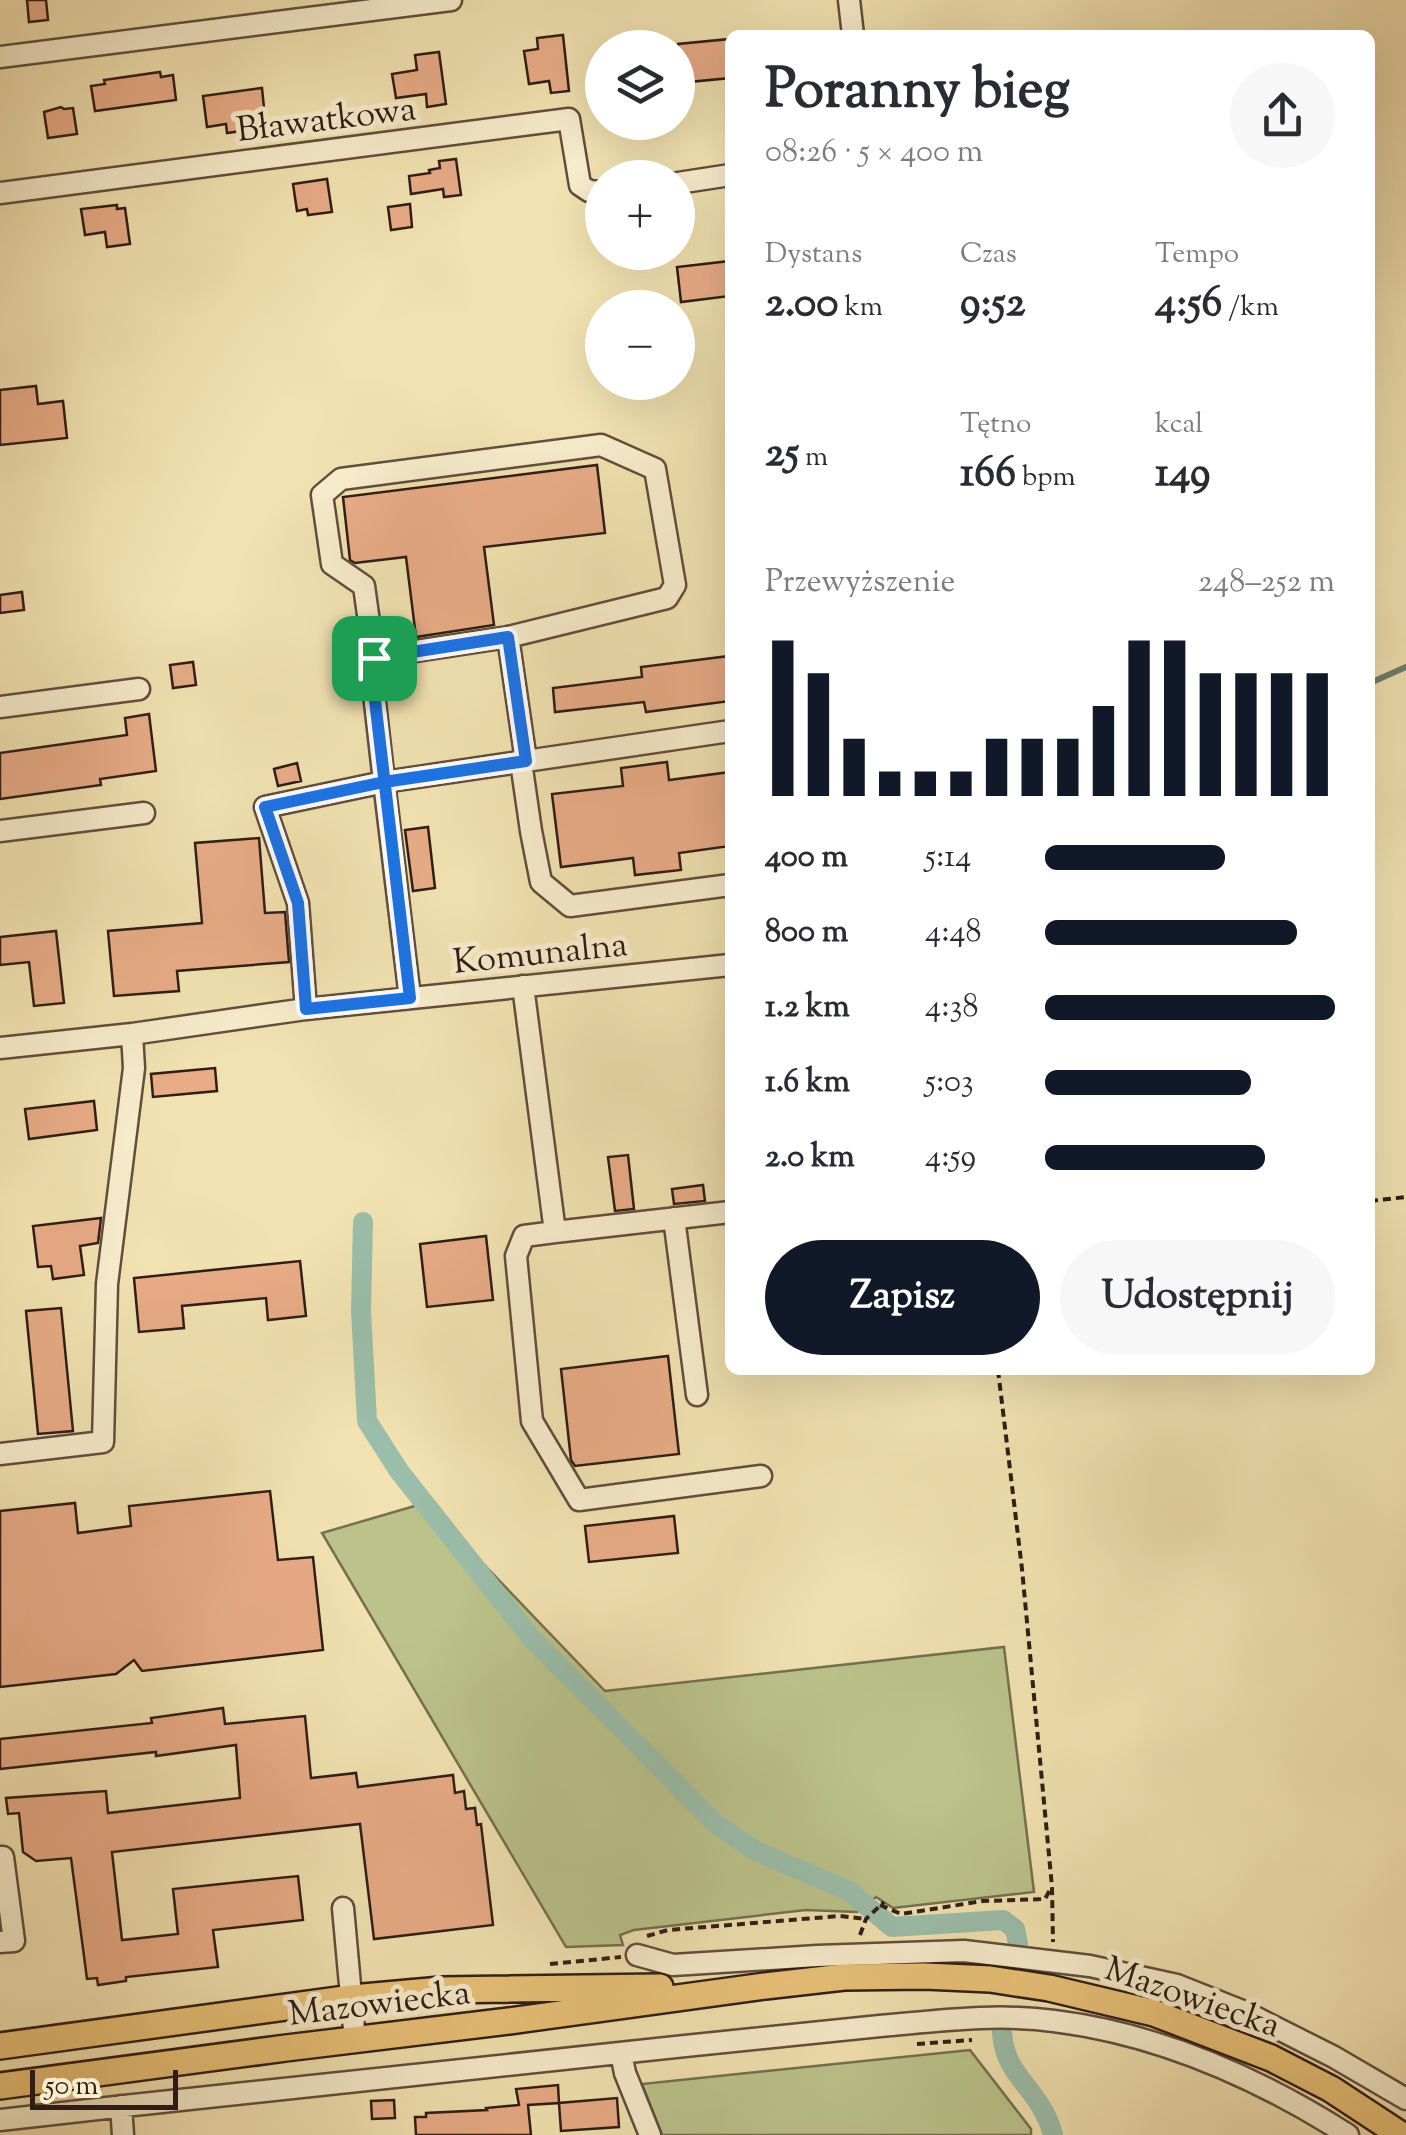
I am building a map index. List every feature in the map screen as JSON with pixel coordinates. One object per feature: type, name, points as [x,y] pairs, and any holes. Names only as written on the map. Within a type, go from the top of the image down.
[{"type":"main road","name":"Mazowiecka","points":[[0,2086],[765,1986],[844,1978],[925,1976],[990,1979],[1049,1988],[1154,2013],[1271,2058],[1331,2089],[1400,2135]]},
{"type":"main road","name":"Mazowiecka","points":[[0,2046],[352,1998],[442,1990],[765,1986]]},
{"type":"street","points":[[0,57],[452,0]]},
{"type":"street","points":[[849,0],[852,30]]},
{"type":"street","name":"Bławatkowa","points":[[0,193],[569,119],[580,185],[585,188]]},
{"type":"street","points":[[695,180],[725,176]]},
{"type":"street","points":[[374,658],[364,586],[332,564],[322,495],[341,478],[601,445],[654,469],[675,584],[668,598],[508,637],[374,658],[370,658],[410,998]]},
{"type":"street","points":[[508,637],[531,831],[541,882],[570,906],[725,885]]},
{"type":"street","points":[[0,707],[140,690]]},
{"type":"street","points":[[306,1009],[298,903],[265,807],[384,782],[725,732]]},
{"type":"street","points":[[0,831],[144,814]]},
{"type":"street","name":"Komunalna","points":[[0,1048],[306,1009],[725,966]]},
{"type":"street","points":[[524,986],[556,1232]]},
{"type":"street","points":[[0,1454],[102,1442],[107,1284],[134,1068],[132,1034]]},
{"type":"street","points":[[725,1213],[524,1236],[516,1256],[532,1421],[578,1500],[761,1476]]},
{"type":"street","points":[[674,1218],[697,1395]]},
{"type":"street","points":[[0,1857],[14,1941],[0,1942]]},
{"type":"street","points":[[343,1908],[355,2040]]},
{"type":"street","points":[[636,1955],[673,1965],[964,1950],[1090,1966],[1177,1985],[1244,2012],[1406,2099]]},
{"type":"street","points":[[0,2120],[988,2018],[1055,2021],[1125,2035],[1219,2067],[1274,2092],[1348,2135]]},
{"type":"street","points":[[621,2053],[650,2135]]},
{"type":"street","points":[[120,2106],[123,2135]]},
{"type":"path","points":[[1375,1200],[1406,1197]]},
{"type":"path","points":[[999,1375],[1022,1569],[1052,1886],[1054,1962]]},
{"type":"path","points":[[636,1955],[644,1936],[668,1930],[840,1916],[866,1919],[882,1903],[901,1914],[982,1901],[1044,1899],[1052,1886]]},
{"type":"green space","points":[[425,1503],[605,1691],[1004,1647],[1034,1892],[893,1908],[876,1897],[857,1912],[806,1910],[634,1930],[620,1935],[623,1945],[566,1947],[322,1533]]},
{"type":"green space","points":[[970,2050],[1031,2129],[1031,2135],[662,2135],[642,2084]]},
{"type":"building","points":[[27,0],[46,0],[48,20],[29,22]]},
{"type":"building","points":[[563,35],[569,91],[551,93],[549,81],[529,84],[524,51],[538,49],[537,38]]},
{"type":"building","points":[[725,39],[725,78],[695,81],[695,42]]},
{"type":"building","points":[[439,52],[446,104],[427,107],[426,94],[396,98],[392,74],[417,70],[415,55]]},
{"type":"building","points":[[160,72],[161,77],[173,75],[176,100],[95,111],[91,86],[105,84],[104,80]]},
{"type":"building","points":[[262,88],[265,118],[249,124],[249,130],[227,133],[226,124],[207,127],[203,96]]},
{"type":"building","points":[[73,108],[77,134],[48,138],[44,112]]},
{"type":"building","points":[[456,159],[461,195],[444,197],[443,189],[411,194],[409,176],[430,173],[429,170],[440,168],[439,161]]},
{"type":"building","points":[[327,179],[332,212],[308,215],[307,209],[297,211],[293,184]]},
{"type":"building","points":[[410,204],[412,227],[391,230],[388,207]]},
{"type":"building","points":[[117,205],[117,209],[125,208],[130,244],[107,247],[105,232],[85,235],[81,209]]},
{"type":"building","points":[[725,262],[725,297],[695,300],[695,290],[680,290],[677,270],[695,270],[695,265]]},
{"type":"building","points":[[36,386],[38,404],[63,401],[67,438],[0,445],[0,390]]},
{"type":"building","points":[[597,465],[605,533],[484,547],[494,625],[416,637],[406,557],[355,563],[350,560],[343,497]]},
{"type":"building","points":[[22,592],[24,610],[0,613],[0,595]]},
{"type":"building","points":[[725,656],[725,702],[646,712],[644,702],[555,712],[553,688],[642,677],[641,667]]},
{"type":"building","points":[[193,662],[196,685],[173,688],[170,665]]},
{"type":"building","points":[[149,714],[156,771],[100,779],[101,785],[0,799],[0,753],[127,735],[125,718]]},
{"type":"building","points":[[667,762],[669,780],[725,773],[725,847],[679,853],[681,870],[635,875],[633,858],[561,867],[552,794],[623,786],[621,768]]},
{"type":"building","points":[[297,763],[301,781],[278,786],[274,769]]},
{"type":"building","points":[[428,827],[435,888],[413,891],[405,830]]},
{"type":"building","points":[[259,838],[265,913],[285,912],[289,962],[177,971],[179,991],[114,996],[108,931],[202,923],[195,843]]},
{"type":"building","points":[[56,931],[64,1003],[34,1006],[29,962],[0,965],[0,937]]},
{"type":"building","points":[[215,1068],[217,1091],[153,1097],[151,1074]]},
{"type":"building","points":[[94,1101],[97,1130],[29,1139],[25,1109]]},
{"type":"building","points":[[628,1155],[634,1209],[615,1211],[608,1157]]},
{"type":"building","points":[[703,1185],[705,1201],[674,1204],[672,1189]]},
{"type":"building","points":[[101,1218],[98,1243],[80,1246],[84,1275],[53,1279],[51,1266],[38,1267],[33,1226]]},
{"type":"building","points":[[486,1236],[493,1300],[427,1307],[420,1244]]},
{"type":"building","points":[[300,1261],[306,1316],[268,1320],[266,1298],[182,1306],[184,1328],[139,1332],[134,1278]]},
{"type":"building","points":[[61,1308],[73,1431],[38,1434],[26,1311]]},
{"type":"building","points":[[668,1356],[679,1454],[575,1466],[571,1460],[561,1369]]},
{"type":"building","points":[[270,1491],[278,1560],[313,1557],[323,1650],[142,1671],[134,1660],[116,1674],[0,1687],[0,1511],[75,1503],[78,1533],[131,1526],[129,1506]]},
{"type":"building","points":[[674,1516],[678,1553],[589,1562],[585,1526]]},
{"type":"building","points":[[223,1708],[225,1724],[305,1716],[311,1778],[356,1773],[358,1787],[453,1775],[455,1793],[464,1791],[466,1809],[475,1808],[477,1825],[481,1824],[493,1925],[374,1939],[360,1824],[112,1852],[122,1940],[178,1934],[173,1889],[298,1876],[303,1920],[213,1930],[218,1967],[126,1977],[126,1981],[98,1985],[97,1978],[87,1979],[71,1858],[36,1861],[23,1852],[19,1813],[8,1814],[6,1798],[106,1791],[108,1813],[240,1798],[236,1745],[0,1769],[0,1739],[152,1723],[151,1718]]},
{"type":"building","points":[[558,2085],[559,2103],[528,2105],[531,2135],[416,2135],[415,2117],[426,2117],[426,2113],[519,2105],[516,2089]]},
{"type":"building","points":[[617,2098],[619,2127],[561,2131],[559,2103]]},
{"type":"building","points":[[394,2100],[395,2118],[372,2119],[371,2101]]},
{"type":"waterway","points":[[1375,681],[1406,667]]},
{"type":"waterway","points":[[363,1222],[361,1311],[367,1421],[399,1471],[532,1639],[716,1824],[756,1851],[849,1891],[892,1927],[1003,1920],[1015,1929],[1018,1944]]},
{"type":"waterway","points":[[1002,2033],[1012,2067],[1038,2102],[1053,2135]]},
{"type":"route","points":[[374,658],[370,658],[384,782],[410,998],[306,1009],[298,903],[265,807],[384,782],[526,761],[508,637],[374,658]]}]
